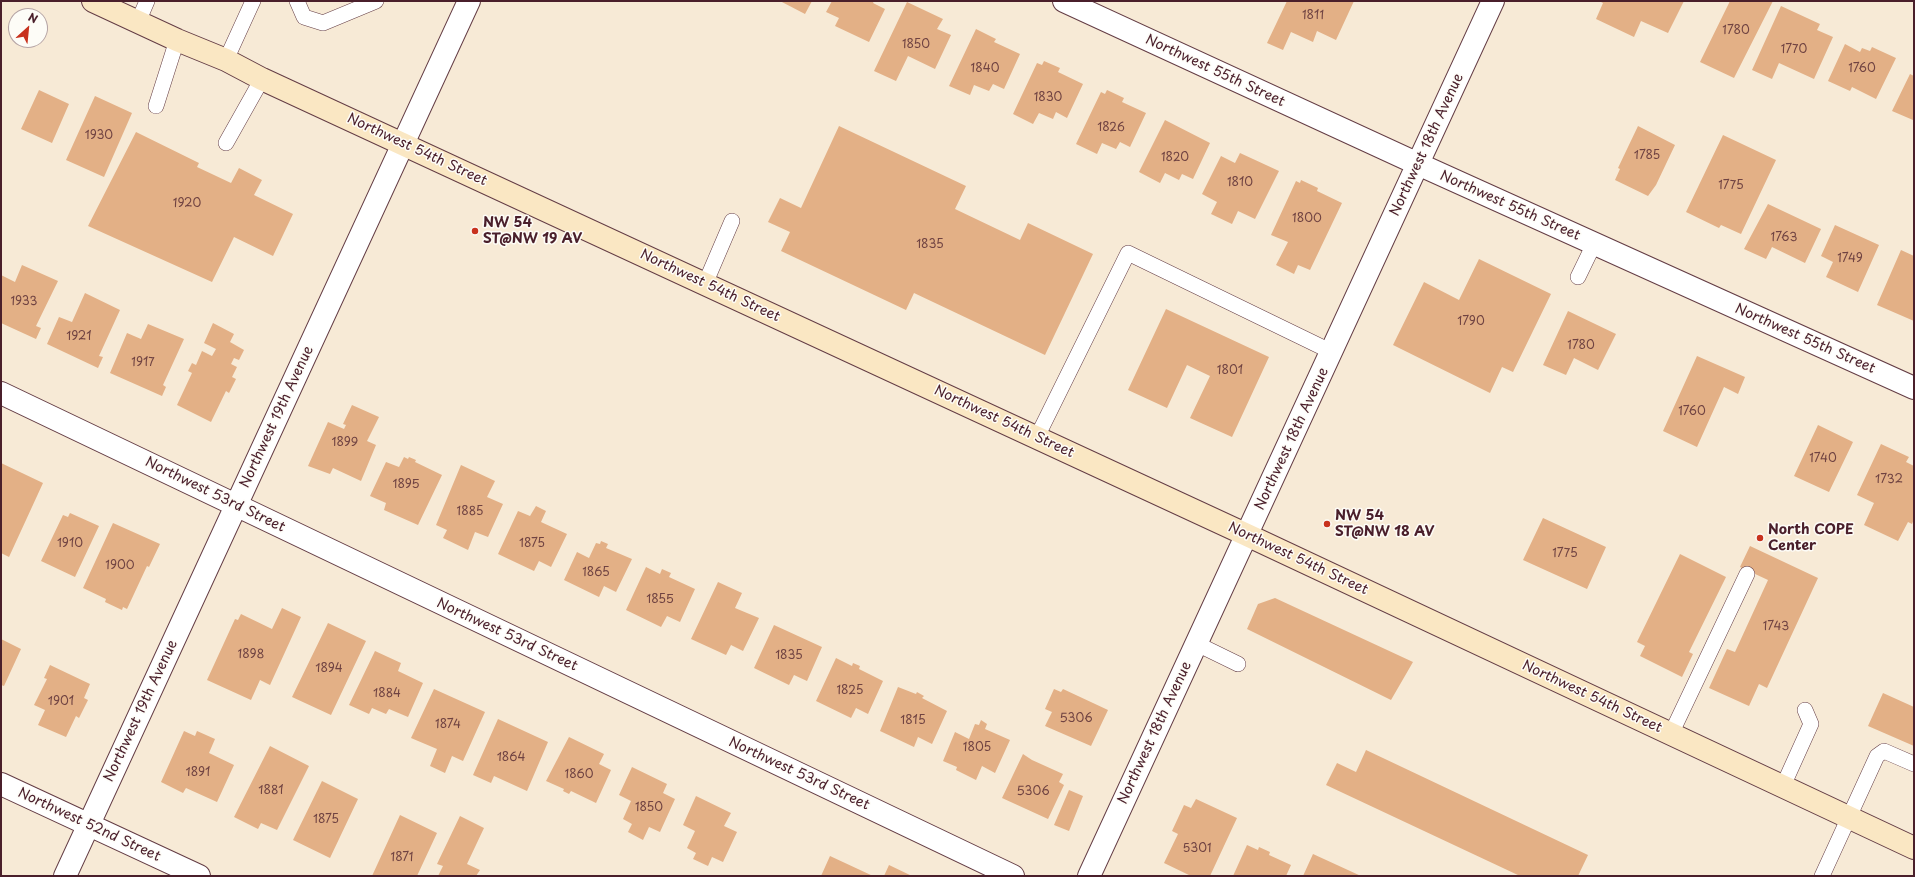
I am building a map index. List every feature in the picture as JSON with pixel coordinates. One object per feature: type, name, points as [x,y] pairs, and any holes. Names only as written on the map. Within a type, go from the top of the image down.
[{"type":"main road","name":"Northwest 54th Street","points":[[93,1],[226,60],[403,144],[1037,437],[1914,848]]},
{"type":"street","name":"Northwest 19th Avenue","points":[[65,876],[469,1]]},
{"type":"street","name":"Northwest 55th Street","points":[[1064,1],[1418,164],[1914,388]]},
{"type":"street","name":"Northwest 18th Avenue","points":[[1089,876],[1493,1]]},
{"type":"street","name":"Northwest 53rd Street","points":[[1,393],[1013,876]]},
{"type":"street","name":"Northwest 52nd Street","points":[[1,784],[199,876]]},
{"type":"lane","points":[[138,22],[147,1]]},
{"type":"lane","points":[[226,60],[253,1]]},
{"type":"lane","points":[[297,1],[304,17],[323,23],[345,7],[376,1]]},
{"type":"lane","points":[[156,106],[178,40]]},
{"type":"lane","points":[[226,143],[262,78]]},
{"type":"lane","points":[[705,284],[732,221]]},
{"type":"lane","points":[[1578,277],[1594,244]]},
{"type":"lane","points":[[1037,437],[1128,253],[1332,352]]},
{"type":"lane","points":[[1671,734],[1747,574]]},
{"type":"lane","points":[[1197,644],[1238,664]]},
{"type":"lane","points":[[1783,786],[1811,724],[1805,710]]},
{"type":"lane","points":[[1822,876],[1850,818],[1877,756],[1884,751],[1914,764]]},
{"type":"building","points":[[780,1],[812,1],[805,14]]},
{"type":"building","points":[[832,1],[874,1],[873,3],[885,9],[869,42],[835,26],[839,18],[826,12]]},
{"type":"building","points":[[1287,1],[1354,1],[1336,40],[1317,31],[1313,42],[1291,32],[1283,50],[1267,43]]},
{"type":"building","points":[[1599,1],[1684,1],[1668,33],[1641,21],[1634,37],[1596,19],[1603,3]]},
{"type":"building","points":[[1730,1],[1773,1],[1734,78],[1700,62]]},
{"type":"building","points":[[907,2],[943,19],[937,29],[951,35],[935,69],[908,56],[896,81],[874,71]]},
{"type":"building","points":[[1781,6],[1820,24],[1817,30],[1833,37],[1814,79],[1779,63],[1772,79],[1752,70]]},
{"type":"building","points":[[976,29],[996,39],[994,42],[1020,54],[1004,89],[993,84],[989,91],[974,85],[970,95],[949,86]]},
{"type":"building","points":[[1845,44],[1860,52],[1862,48],[1870,51],[1872,47],[1896,58],[1876,99],[1852,87],[1850,91],[1828,81]]},
{"type":"building","points":[[1044,61],[1060,68],[1058,72],[1083,84],[1067,118],[1056,112],[1053,119],[1039,113],[1033,124],[1013,114],[1037,63],[1042,65]]},
{"type":"building","points":[[1910,74],[1914,76],[1913,120],[1892,111]]},
{"type":"building","points":[[39,90],[69,104],[52,143],[21,129]]},
{"type":"building","points":[[1107,90],[1124,98],[1122,102],[1146,113],[1130,147],[1120,142],[1116,149],[1102,143],[1097,154],[1076,144],[1101,92],[1105,94]]},
{"type":"building","points":[[95,96],[132,113],[104,177],[66,160]]},
{"type":"building","points":[[1165,120],[1210,143],[1193,179],[1182,174],[1179,180],[1165,173],[1160,183],[1139,172]]},
{"type":"building","points":[[839,126],[966,186],[955,209],[1020,240],[1028,223],[1093,254],[1045,355],[914,293],[906,310],[781,251],[790,232],[768,222],[780,198],[801,208]]},
{"type":"building","points":[[1638,126],[1675,145],[1656,185],[1648,196],[1615,180],[1620,169],[1618,168]]},
{"type":"building","points":[[136,132],[199,163],[197,167],[231,183],[239,168],[262,180],[254,195],[293,214],[273,256],[234,237],[212,282],[88,226]]},
{"type":"building","points":[[1723,135],[1776,160],[1741,234],[1721,225],[1719,228],[1686,212]]},
{"type":"building","points":[[1240,153],[1279,171],[1255,219],[1238,211],[1232,224],[1211,214],[1217,202],[1202,194],[1221,156],[1235,163]]},
{"type":"building","points":[[1301,180],[1318,188],[1317,191],[1342,203],[1310,270],[1298,265],[1294,274],[1276,265],[1288,242],[1271,235],[1296,181],[1300,183]]},
{"type":"building","points":[[1768,204],[1821,229],[1805,263],[1772,247],[1766,259],[1744,249]]},
{"type":"building","points":[[1835,225],[1879,245],[1858,292],[1826,277],[1833,262],[1821,256]]},
{"type":"building","points":[[1901,250],[1914,256],[1914,321],[1877,305]]},
{"type":"building","points":[[1479,259],[1551,294],[1513,372],[1502,367],[1490,393],[1393,345],[1424,282],[1459,300]]},
{"type":"building","points":[[22,265],[58,281],[36,326],[41,328],[36,339],[1,323],[1,275],[15,282]]},
{"type":"building","points":[[85,293],[120,310],[99,356],[103,357],[98,368],[47,344],[59,317],[72,322]]},
{"type":"building","points":[[1166,309],[1269,357],[1232,437],[1190,418],[1210,376],[1187,365],[1167,408],[1128,390]]},
{"type":"building","points":[[1568,311],[1616,334],[1598,370],[1574,358],[1566,375],[1543,365]]},
{"type":"building","points":[[213,323],[234,334],[230,342],[244,350],[239,360],[234,358],[231,364],[237,367],[232,377],[236,379],[229,393],[226,391],[211,422],[177,405],[192,373],[188,371],[192,363],[196,365],[202,351],[212,356],[216,349],[204,343]]},
{"type":"building","points":[[148,324],[184,339],[163,385],[166,387],[162,396],[110,373],[127,333],[141,339]]},
{"type":"building","points":[[1697,356],[1745,377],[1738,394],[1724,387],[1697,447],[1663,431]]},
{"type":"building","points":[[352,405],[379,417],[367,441],[376,445],[361,481],[333,468],[330,474],[308,466],[328,422],[344,429],[346,425],[343,424]]},
{"type":"building","points":[[1818,425],[1853,442],[1829,492],[1794,476]]},
{"type":"building","points":[[1881,444],[1909,457],[1906,462],[1914,466],[1914,519],[1912,524],[1908,522],[1898,541],[1864,525],[1874,503],[1857,495]]},
{"type":"building","points":[[404,457],[408,459],[409,457],[416,460],[415,462],[442,475],[418,525],[384,510],[386,503],[370,496],[386,462],[399,467]]},
{"type":"building","points":[[1,463],[43,483],[9,557],[1,553]]},
{"type":"building","points":[[461,465],[495,481],[487,497],[503,504],[488,537],[475,532],[468,550],[443,538],[447,530],[436,525]]},
{"type":"building","points":[[536,506],[546,511],[541,522],[567,534],[551,567],[539,561],[534,571],[498,554],[518,511],[530,516]]},
{"type":"building","points":[[70,513],[99,526],[75,577],[41,561],[63,515],[68,517]]},
{"type":"building","points":[[1543,518],[1606,547],[1587,589],[1523,560]]},
{"type":"building","points":[[113,523],[160,544],[149,567],[147,566],[127,609],[123,607],[122,610],[105,602],[106,599],[83,588]]},
{"type":"building","points":[[601,541],[608,544],[606,548],[632,559],[616,592],[604,586],[599,597],[564,580],[577,552],[589,558],[596,543],[600,544]]},
{"type":"building","points":[[1750,546],[1818,578],[1767,688],[1759,684],[1749,706],[1709,688],[1727,649],[1735,652],[1768,580],[1740,567]]},
{"type":"building","points":[[1680,554],[1726,577],[1689,652],[1693,654],[1682,677],[1640,656],[1645,646],[1637,642]]},
{"type":"building","points":[[646,567],[660,574],[662,569],[671,573],[669,577],[695,589],[680,622],[667,616],[661,627],[626,610]]},
{"type":"building","points":[[718,582],[742,593],[735,608],[759,618],[743,651],[731,645],[726,655],[691,639]]},
{"type":"building","points":[[1275,598],[1413,662],[1391,700],[1247,629],[1258,604]]},
{"type":"building","points":[[282,608],[301,617],[270,685],[260,680],[251,700],[207,680],[235,619],[238,620],[241,614],[272,629]]},
{"type":"building","points":[[328,623],[366,641],[331,715],[292,697]]},
{"type":"building","points":[[774,625],[822,647],[807,681],[794,675],[789,685],[754,668]]},
{"type":"building","points":[[1,639],[21,649],[4,686],[1,685]]},
{"type":"building","points":[[375,651],[401,663],[398,671],[423,683],[408,717],[389,709],[386,714],[372,708],[369,714],[349,705]]},
{"type":"building","points":[[836,658],[852,666],[853,663],[860,666],[859,669],[883,681],[868,714],[856,708],[851,718],[816,701]]},
{"type":"building","points":[[50,665],[90,684],[84,698],[88,700],[79,718],[76,716],[66,737],[38,725],[45,710],[34,705],[47,679],[44,678]]},
{"type":"building","points":[[898,687],[916,694],[917,692],[924,696],[922,698],[947,711],[932,744],[918,737],[914,747],[880,731]]},
{"type":"building","points":[[434,689],[485,712],[463,761],[452,756],[445,773],[430,766],[437,749],[411,738]]},
{"type":"building","points":[[1054,689],[1061,692],[1063,689],[1108,710],[1091,746],[1045,726],[1052,712],[1045,709]]},
{"type":"building","points":[[1883,693],[1914,707],[1914,746],[1868,726]]},
{"type":"building","points":[[498,719],[548,742],[527,791],[494,776],[491,783],[473,775]]},
{"type":"building","points":[[981,720],[987,724],[985,729],[1010,740],[995,773],[982,766],[976,780],[956,770],[957,767],[943,761],[955,732],[969,739],[975,724],[979,725]]},
{"type":"building","points":[[184,731],[195,736],[197,731],[215,739],[209,753],[234,765],[217,802],[186,788],[183,793],[161,782]]},
{"type":"building","points":[[569,737],[604,754],[599,764],[611,770],[596,803],[571,791],[569,794],[563,791],[564,789],[546,781]]},
{"type":"building","points":[[270,746],[309,766],[277,830],[261,823],[258,829],[234,817]]},
{"type":"building","points":[[1366,750],[1588,855],[1578,876],[1520,876],[1326,785],[1337,763],[1356,772]]},
{"type":"building","points":[[1023,754],[1032,760],[1063,774],[1059,782],[1064,785],[1048,819],[1002,798]]},
{"type":"building","points":[[632,767],[667,784],[663,793],[675,799],[660,832],[649,827],[643,840],[628,832],[632,824],[623,819],[631,801],[619,795]]},
{"type":"building","points":[[322,781],[358,799],[330,858],[293,840]]},
{"type":"building","points":[[1069,790],[1083,796],[1069,831],[1054,825]]},
{"type":"building","points":[[696,796],[731,813],[724,826],[737,832],[723,862],[712,857],[708,866],[693,859],[696,853],[687,848],[695,831],[683,825]]},
{"type":"building","points":[[1196,799],[1237,818],[1210,876],[1191,876],[1164,863],[1178,834],[1172,831],[1184,805],[1191,808]]},
{"type":"building","points":[[400,815],[437,833],[417,876],[372,876]]},
{"type":"building","points":[[460,816],[484,828],[467,864],[480,870],[476,876],[438,876],[443,866],[437,864]]},
{"type":"building","points":[[1247,845],[1258,850],[1259,847],[1270,852],[1269,855],[1291,865],[1286,876],[1233,876]]},
{"type":"building","points":[[1313,854],[1361,876],[1303,876]]},
{"type":"building","points":[[830,856],[873,876],[821,876]]},
{"type":"building","points":[[889,865],[912,876],[884,876]]},
{"type":"place","name":"NW 54 ST@NW 19 AV","points":[[475,231]]},
{"type":"place","name":"NW 54 ST@NW 18 AV","points":[[1327,524]]},
{"type":"place","name":"North COPE Center","points":[[1760,538]]}]
